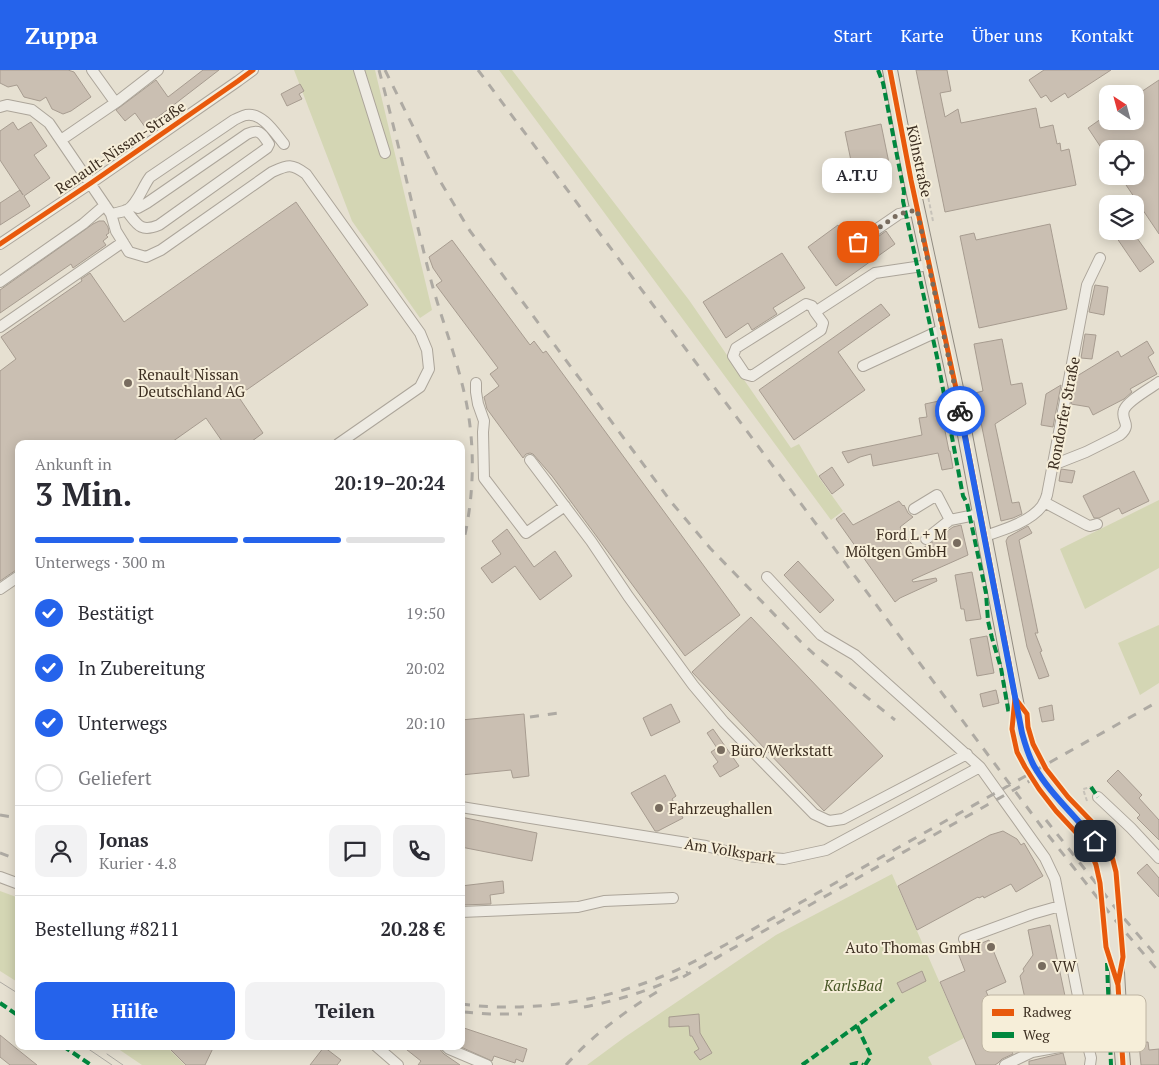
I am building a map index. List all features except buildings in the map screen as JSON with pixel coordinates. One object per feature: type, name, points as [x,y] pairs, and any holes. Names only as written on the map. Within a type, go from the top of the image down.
[{"type":"main road","name":"Kölnstraße","points":[[890,70],[917,210],[985,536],[1020,724],[1033,764],[1045,782],[1095,841],[1102,856],[1109,878],[1113,911],[1118,995]]},
{"type":"main road","name":"Kölnstraße","points":[[1122,1052],[1123,1065]]},
{"type":"street","points":[[92,70],[115,102]]},
{"type":"street","points":[[61,140],[158,70]]},
{"type":"street","name":"Renault-Nissan-Straße","points":[[0,244],[253,70]]},
{"type":"street","points":[[359,70],[385,153]]},
{"type":"street","points":[[0,107],[7,105],[32,110],[49,123],[108,210],[116,232],[130,252],[146,257],[161,250],[272,172],[287,166],[296,167],[306,174],[420,333],[428,350],[429,369],[420,387],[344,440]]},
{"type":"street","points":[[130,208],[150,177],[234,120],[246,115],[255,116],[264,122],[284,144]]},
{"type":"street","points":[[0,282],[83,224],[108,210],[130,208],[138,208],[147,204],[252,131],[260,132],[269,144],[267,148],[159,225],[150,229],[143,228],[138,225],[130,208]]},
{"type":"street","points":[[858,242],[899,214],[917,210]]},
{"type":"street","points":[[0,327],[123,242]]},
{"type":"street","name":"Rondorfer Straße","points":[[1044,502],[1053,466],[1087,285],[1100,258]]},
{"type":"street","points":[[816,312],[875,273],[929,265]]},
{"type":"street","points":[[806,304],[812,306],[816,312],[822,323],[820,330],[752,376],[745,374],[733,356],[736,348],[806,304]]},
{"type":"street","points":[[863,366],[943,329]]},
{"type":"street","points":[[1053,466],[1086,452],[1124,432],[1126,424],[1123,414],[1126,406],[1159,382]]},
{"type":"street","points":[[476,383],[478,404],[484,421],[484,478],[526,533],[565,506]]},
{"type":"street","points":[[530,460],[693,685],[724,722],[814,814],[829,821],[844,819],[967,754]]},
{"type":"street","points":[[914,509],[937,495],[950,520]]},
{"type":"street","points":[[985,536],[1009,528],[1033,514],[1044,502],[1087,525],[1097,524]]},
{"type":"street","points":[[926,539],[950,520],[980,514]]},
{"type":"street","points":[[767,577],[821,635],[855,655],[980,766],[1045,858],[1055,879],[1078,995]]},
{"type":"street","points":[[0,589],[15,579]]},
{"type":"street","name":"Am Volkspark","points":[[465,808],[626,830],[745,856],[784,859],[826,850],[980,766]]},
{"type":"street","points":[[1098,796],[1159,858]]},
{"type":"street","points":[[0,877],[15,883]]},
{"type":"street","points":[[465,912],[578,907],[604,901],[673,898]]},
{"type":"street","points":[[964,939],[1032,914],[1060,906]]},
{"type":"street","points":[[381,1050],[398,1065]]},
{"type":"street","points":[[451,1050],[487,1065]]},
{"type":"street","points":[[1005,1065],[1032,1052]]},
{"type":"street","points":[[1090,1052],[1090,1065]]},
{"type":"path","points":[[1087,801],[1083,789],[1091,787]]},
{"type":"green space","points":[[294,70],[375,70],[432,310],[420,318],[352,221]]},
{"type":"green space","points":[[499,70],[512,70],[689,300],[791,448],[799,444],[818,476],[843,511],[831,520]]},
{"type":"green space","points":[[1159,500],[1159,568],[1085,609],[1060,549]]},
{"type":"green space","points":[[1159,625],[1159,683],[1140,695],[1118,643]]},
{"type":"green space","name":"KarlsBad","points":[[892,874],[964,1038],[928,1057],[932,1065],[587,1065],[625,1037],[776,935]]},
{"type":"green space","points":[[0,891],[15,897],[15,980],[0,971]]},
{"type":"green space","points":[[120,1050],[170,1050],[185,1065],[142,1065]]},
{"type":"tram line","points":[[0,982],[15,991]]},
{"type":"tram line","points":[[90,1050],[112,1065]]},
{"type":"tram line","points":[[107,1054],[123,1065]]},
{"type":"railway","points":[[379,70],[429,273],[466,401],[471,438],[472,476],[469,514],[465,533]]},
{"type":"railway","points":[[385,70],[440,181],[470,231],[672,503],[710,548],[801,642],[895,720]]},
{"type":"railway","points":[[478,70],[1041,826],[1111,915],[1159,972]]},
{"type":"railway","points":[[465,1004],[513,1007],[564,1003],[615,993],[671,973],[725,945],[1159,701]]},
{"type":"railway","points":[[530,717],[559,713]]},
{"type":"railway","points":[[714,959],[1035,778]]},
{"type":"railway","points":[[0,815],[15,817]]},
{"type":"railway","points":[[1046,820],[1121,915],[1159,959]]},
{"type":"railway","points":[[0,853],[15,859]]},
{"type":"railway","points":[[683,977],[720,956]]},
{"type":"railway","points":[[584,1007],[637,993],[663,984],[688,972]]},
{"type":"railway","points":[[566,1065],[610,1024],[660,990]]},
{"type":"railway","points":[[465,1012],[522,1014]]},
{"type":"marked path","points":[[878,70],[883,83],[904,192],[903,201],[937,357],[963,496],[967,503],[986,593],[988,621],[1001,668],[1009,715]]},
{"type":"marked path","points":[[1091,787],[1098,797]]},
{"type":"marked path","points":[[1107,963],[1108,995]]},
{"type":"marked path","points":[[802,1065],[894,999]]},
{"type":"marked path","points":[[0,1003],[15,1013]]},
{"type":"marked path","points":[[857,1026],[871,1056],[865,1065]]},
{"type":"marked path","points":[[69,1050],[91,1065]]},
{"type":"marked path","points":[[1110,1052],[1111,1065]]},
{"type":"marked path","points":[[850,1065],[857,1063],[863,1065]]},
{"type":"cycle path","points":[[0,244],[253,70]]},
{"type":"cycle path","points":[[890,70],[911,180],[957,393],[1009,663],[1015,698],[1012,729],[1017,752],[1039,789],[1056,811],[1084,841],[1092,855],[1100,883],[1106,947],[1118,985],[1119,995]]},
{"type":"cycle path","points":[[1015,698],[1027,714],[1028,727],[1033,744],[1046,769],[1068,797],[1093,823],[1104,837],[1110,849],[1116,872],[1123,957],[1118,983]]},
{"type":"cycle path","points":[[1122,1052],[1123,1065]]},
{"type":"way so far","points":[[858,242],[899,214],[917,210],[960,411]]},
{"type":"place","name":"A.T.U","points":[[858,242]]},
{"type":"place","name":"Renault Nissan Deutschland AG","points":[[128,383]]},
{"type":"place","name":"Ford L + M Möltgen GmbH","points":[[957,543]]},
{"type":"place","name":"Büro/Werkstatt","points":[[721,750]]},
{"type":"place","name":"Fahrzeughallen","points":[[659,808]]},
{"type":"place","name":"Auto Thomas GmbH","points":[[991,947]]},
{"type":"place","name":"VW","points":[[1042,966]]},
{"type":"route","points":[[960,411],[1022,733],[1033,764],[1045,782],[1095,841]]}]
